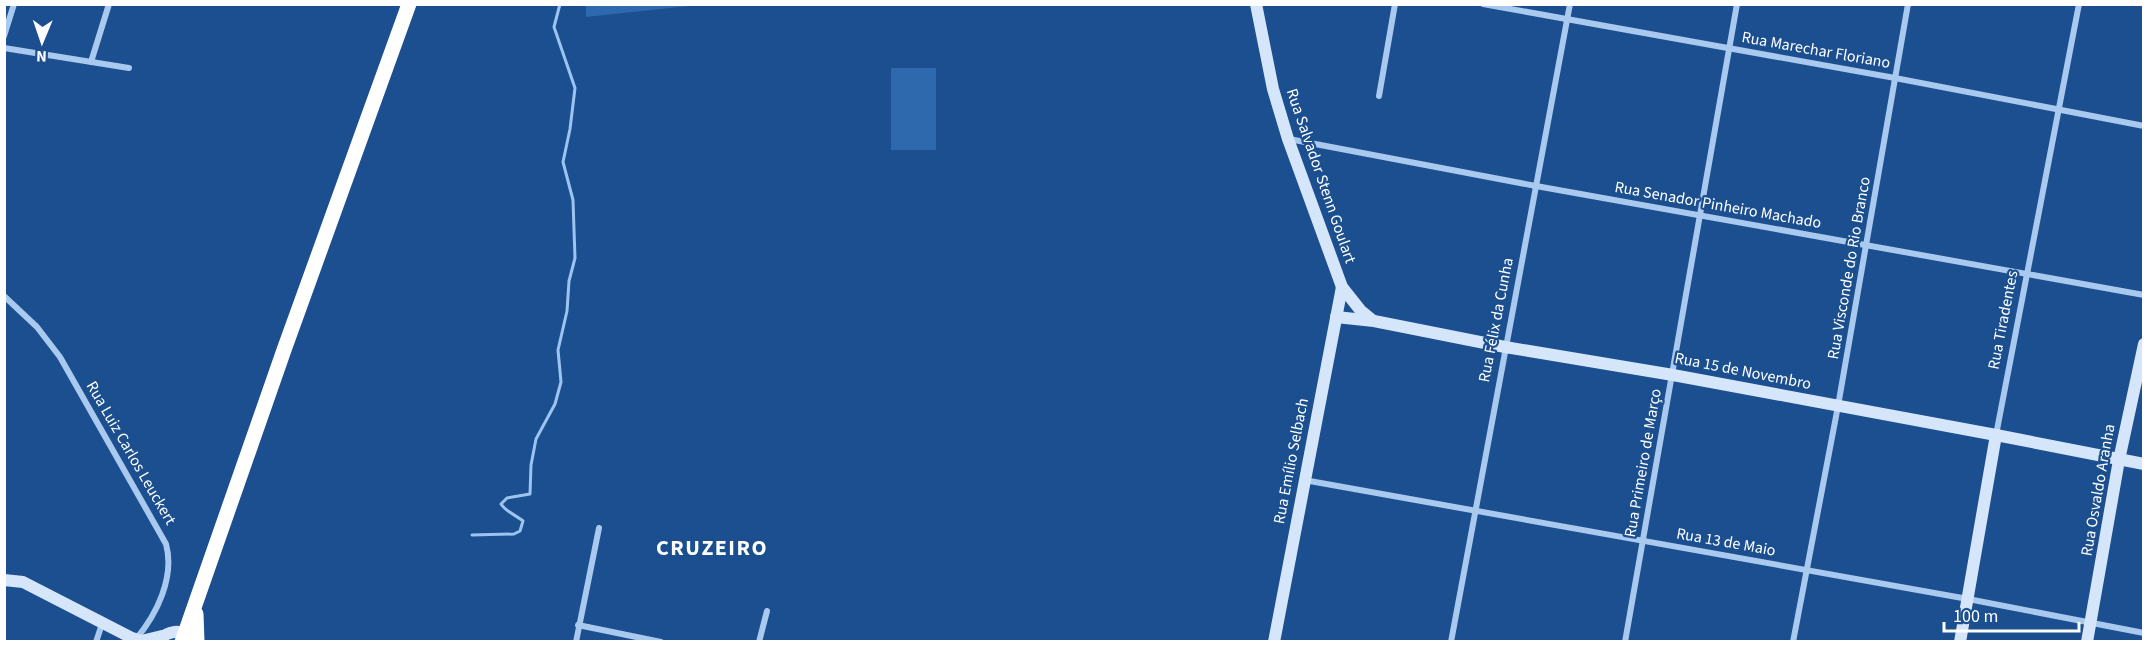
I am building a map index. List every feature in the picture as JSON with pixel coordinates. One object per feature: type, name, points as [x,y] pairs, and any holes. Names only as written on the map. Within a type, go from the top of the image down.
[{"type":"highway","points":[[179,638],[195,605],[409,4]]},
{"type":"highway","points":[[179,638],[195,605]]},
{"type":"main road","name":"Rua Salvador Stenn Goulart","points":[[1256,4],[1273,89],[1288,139],[1342,287]]},
{"type":"main road","name":"Rua Emílio Selbach","points":[[1274,642],[1342,287]]},
{"type":"main road","points":[[1342,287],[1361,311],[1374,321]]},
{"type":"main road","name":"Rua 15 de Novembro","points":[[1336,317],[1374,321],[1505,347],[1673,375],[2144,464]]},
{"type":"main road","name":"Rua Osvaldo Aranha","points":[[2087,642],[2119,460],[2144,344]]},
{"type":"main road","name":"Rua Tiradentes","points":[[1960,642],[1996,435]]},
{"type":"main road","points":[[4,580],[23,582],[102,624],[140,640],[179,638]]},
{"type":"street","points":[[4,36],[14,4]]},
{"type":"street","points":[[91,62],[109,4]]},
{"type":"street","points":[[1379,96],[1395,4]]},
{"type":"street","name":"Rua Marechar Floriano","points":[[1483,4],[1895,78],[2144,126]]},
{"type":"street","name":"Rua Félix da Cunha","points":[[1451,642],[1570,4]]},
{"type":"street","name":"Rua Primeiro de Março","points":[[1625,642],[1737,4]]},
{"type":"street","name":"Rua Visconde do Rio Branco","points":[[1793,642],[1838,406],[1908,4]]},
{"type":"street","name":"Rua Tiradentes","points":[[1996,435],[2029,274],[2079,4]]},
{"type":"street","points":[[4,48],[129,68]]},
{"type":"street","name":"Rua Senador Pinheiro Machado","points":[[1288,139],[1700,216],[2144,295]]},
{"type":"street","name":"Rua Luiz Carlos Leuckert","points":[[4,296],[37,327],[60,357],[166,544],[170,555],[170,569],[154,613],[140,640]]},
{"type":"street","name":"Rua 13 de Maio","points":[[1304,480],[1968,599],[2144,633]]},
{"type":"street","points":[[576,642],[599,528]]},
{"type":"street","points":[[759,642],[767,611]]},
{"type":"street","points":[[96,642],[102,624]]},
{"type":"street","points":[[578,625],[661,642]]},
{"type":"shaded area","points":[[586,4],[698,4],[698,5],[586,17]]},
{"type":"shaded area","points":[[891,68],[936,68],[936,150],[891,150]]},
{"type":"waterway","points":[[472,535],[514,534],[520,531],[523,521],[501,504],[507,498],[530,494],[531,465],[536,439],[555,404],[561,382],[558,350],[575,258],[573,200],[563,162],[575,88],[554,27],[560,4]]},
{"type":"district","name":"CRUZEIRO","points":[[712,548]]}]
